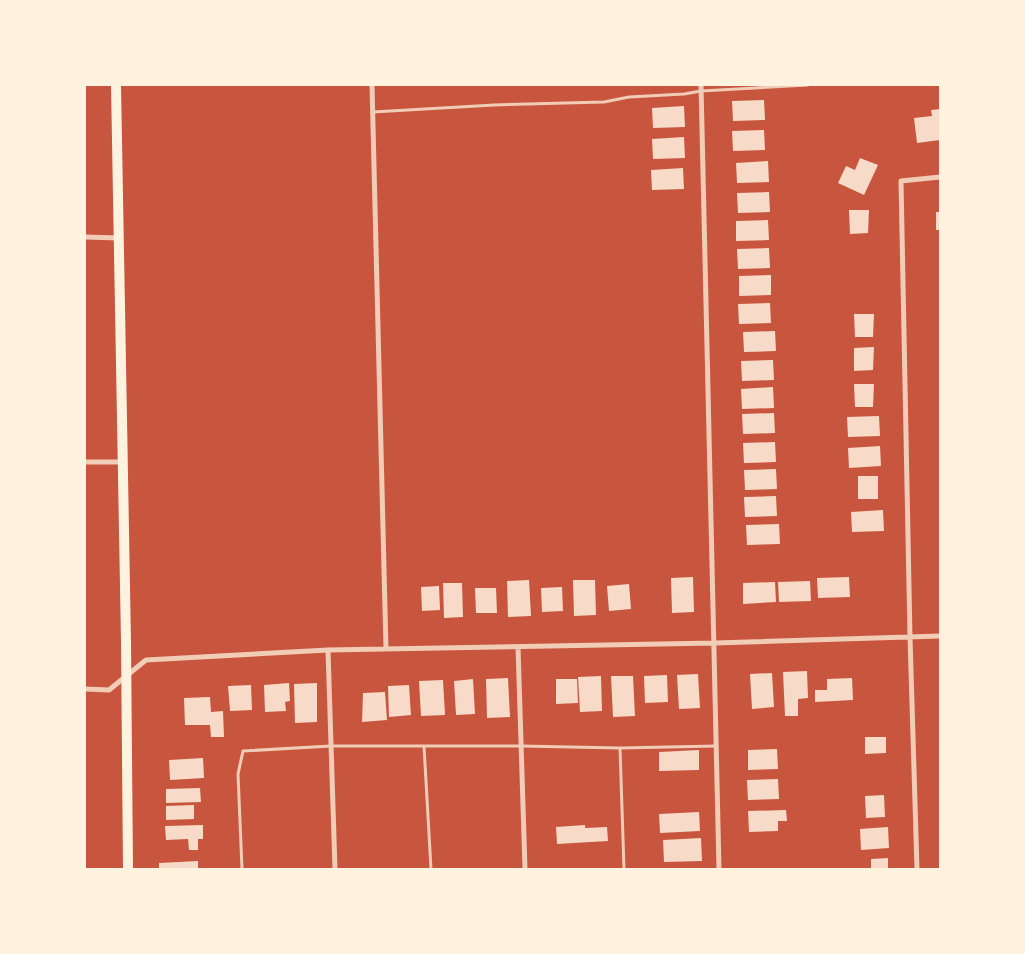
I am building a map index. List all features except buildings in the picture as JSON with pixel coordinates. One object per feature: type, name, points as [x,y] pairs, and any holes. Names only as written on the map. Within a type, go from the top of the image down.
[{"type":"main road","points":[[116,85],[128,869]]},
{"type":"street","points":[[372,85],[386,649]]},
{"type":"street","points":[[701,88],[719,869]]},
{"type":"street","points":[[917,869],[910,637],[901,181],[940,177]]},
{"type":"street","points":[[85,237],[119,238]]},
{"type":"street","points":[[85,462],[123,462]]},
{"type":"street","points":[[85,689],[108,690],[146,660],[328,650],[715,643],[940,636]]},
{"type":"street","points":[[518,647],[525,869]]},
{"type":"street","points":[[328,650],[335,869]]},
{"type":"lane","points":[[373,112],[494,105],[604,102],[629,97],[684,94],[701,88],[808,85]]},
{"type":"lane","points":[[242,869],[238,774],[243,751],[331,746],[620,748],[716,746]]},
{"type":"lane","points":[[424,746],[431,869]]},
{"type":"lane","points":[[620,748],[624,869]]}]
